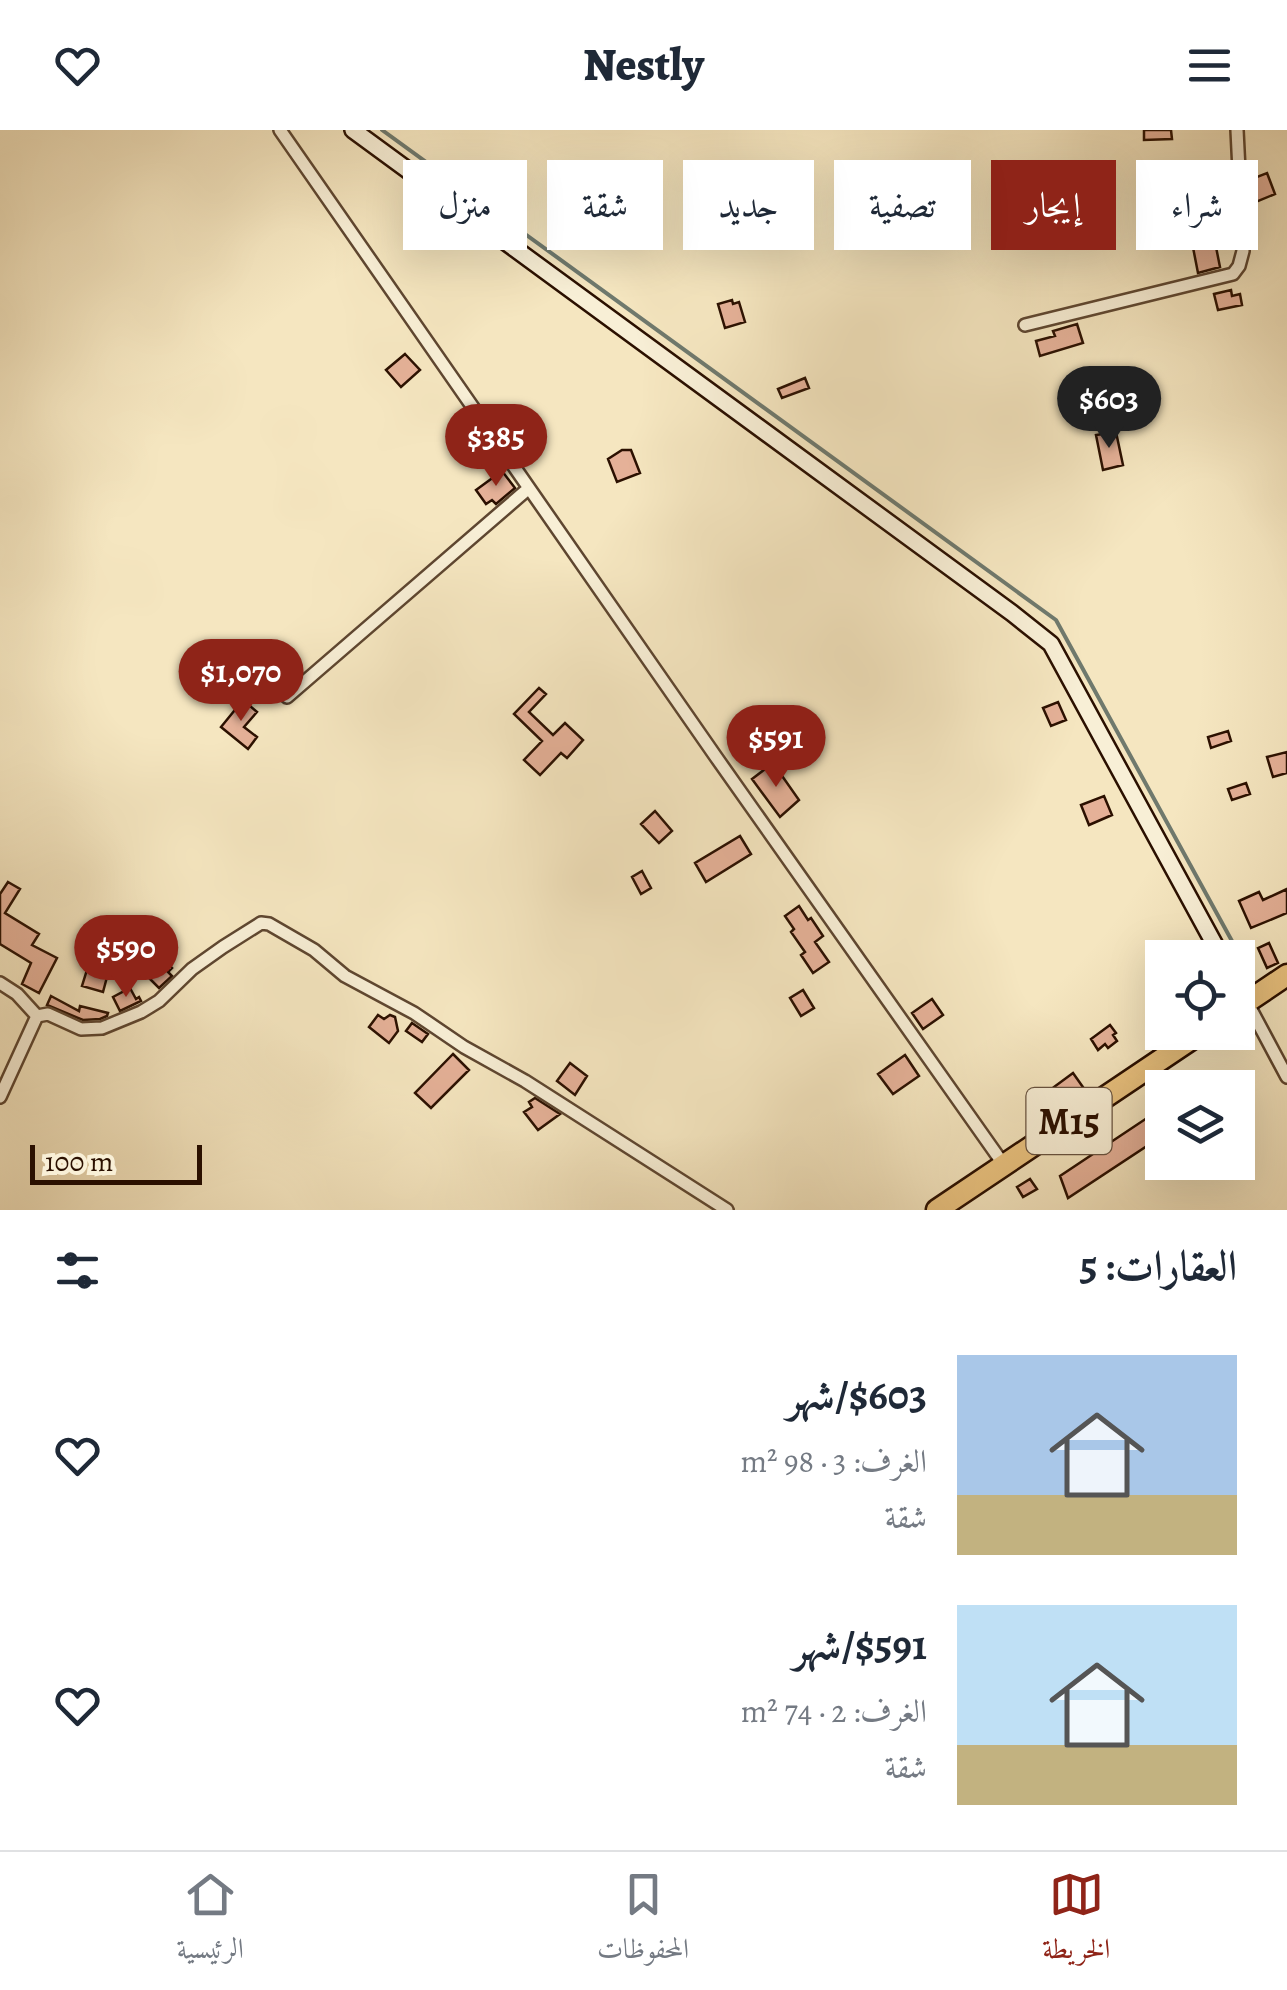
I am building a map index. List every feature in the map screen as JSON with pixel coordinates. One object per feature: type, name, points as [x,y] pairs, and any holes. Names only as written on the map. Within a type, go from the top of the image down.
[{"type":"highway","points":[[1255,992],[1287,975]]},
{"type":"highway","name":"M15","points":[[937,1210],[1175,1050]]},
{"type":"street","points":[[280,130],[1004,1165]]},
{"type":"street","points":[[353,130],[1050,644],[1212,940]]},
{"type":"street","points":[[1025,325],[1232,274],[1243,250],[1236,130]]},
{"type":"street","points":[[286,698],[529,488]]},
{"type":"street","points":[[37,1016],[48,1014],[81,1029],[102,1028],[159,1002],[192,969],[223,947],[261,923],[270,924],[314,950],[345,976],[526,1081],[727,1210]]},
{"type":"street","points":[[0,982],[37,1016]]},
{"type":"street","points":[[0,1098],[37,1016]]},
{"type":"street","points":[[1255,1023],[1287,1077]]},
{"type":"building","points":[[1144,130],[1171,130],[1172,139],[1144,140]]},
{"type":"building","points":[[1267,173],[1275,194],[1258,201],[1258,176]]},
{"type":"building","points":[[1194,250],[1217,250],[1220,267],[1198,273]]},
{"type":"building","points":[[1231,290],[1232,296],[1240,294],[1242,305],[1218,310],[1214,294]]},
{"type":"building","points":[[732,300],[733,304],[739,302],[745,322],[725,328],[718,304]]},
{"type":"building","points":[[1077,324],[1083,343],[1040,356],[1036,341]]},
{"type":"building","points":[[405,354],[420,370],[401,387],[386,370]]},
{"type":"building","points":[[805,378],[809,388],[782,398],[778,389]]},
{"type":"building","points":[[1116,432],[1123,465],[1103,470],[1096,435]]},
{"type":"building","points":[[622,450],[631,450],[640,473],[617,482],[608,459]]},
{"type":"building","points":[[502,471],[515,488],[496,504],[492,500],[486,504],[476,490]]},
{"type":"building","points":[[539,688],[546,694],[529,712],[553,735],[565,723],[583,740],[567,758],[561,753],[540,775],[524,760],[542,741],[514,714]]},
{"type":"building","points":[[243,700],[257,712],[244,727],[257,737],[248,749],[221,727]]},
{"type":"building","points":[[1058,702],[1066,720],[1051,726],[1043,708]]},
{"type":"building","points":[[1228,731],[1231,741],[1211,748],[1208,737]]},
{"type":"building","points":[[1287,752],[1287,773],[1273,777],[1267,757]]},
{"type":"building","points":[[773,763],[799,800],[780,817],[752,779]]},
{"type":"building","points":[[1246,783],[1250,794],[1232,800],[1228,789]]},
{"type":"building","points":[[1104,796],[1112,815],[1089,825],[1081,805]]},
{"type":"building","points":[[655,811],[672,831],[659,843],[641,824]]},
{"type":"building","points":[[740,836],[751,854],[706,882],[695,863]]},
{"type":"building","points":[[642,871],[651,888],[641,894],[632,877]]},
{"type":"building","points":[[8,882],[20,889],[5,913],[39,934],[32,945],[57,958],[39,993],[22,984],[31,963],[0,944],[0,894]]},
{"type":"building","points":[[1287,889],[1287,913],[1251,928],[1239,901],[1259,892],[1263,900]]},
{"type":"building","points":[[799,906],[823,936],[815,942],[829,962],[813,973],[785,916]]},
{"type":"building","points":[[1269,943],[1278,963],[1267,968],[1258,948]]},
{"type":"building","points":[[160,956],[172,968],[168,972],[172,976],[159,988],[143,972]]},
{"type":"building","points":[[91,957],[111,962],[103,992],[82,986]]},
{"type":"building","points":[[130,988],[141,1001],[120,1011],[113,997]]},
{"type":"building","points":[[803,990],[814,1008],[801,1016],[790,998]]},
{"type":"building","points":[[51,996],[79,1011],[80,1006],[108,1013],[100,1019],[83,1020],[47,1005]]},
{"type":"building","points":[[932,999],[943,1015],[923,1029],[912,1013]]},
{"type":"building","points":[[378,1015],[384,1019],[395,1017],[398,1031],[389,1043],[369,1027]]},
{"type":"building","points":[[412,1023],[428,1034],[422,1042],[406,1031]]},
{"type":"building","points":[[1110,1025],[1117,1041],[1098,1050],[1091,1039]]},
{"type":"building","points":[[453,1054],[469,1070],[431,1108],[415,1093]]},
{"type":"building","points":[[905,1055],[919,1076],[893,1094],[878,1074]]},
{"type":"building","points":[[570,1063],[587,1076],[575,1095],[557,1081]]},
{"type":"building","points":[[1073,1073],[1085,1090],[1066,1104],[1054,1087]]},
{"type":"building","points":[[535,1098],[560,1114],[538,1130],[524,1112],[532,1107],[529,1102]]},
{"type":"building","points":[[1145,1119],[1145,1147],[1068,1198],[1060,1176]]},
{"type":"building","points":[[1030,1179],[1037,1189],[1023,1197],[1017,1187]]},
{"type":"waterway","points":[[382,130],[1056,620],[1231,940]]}]
